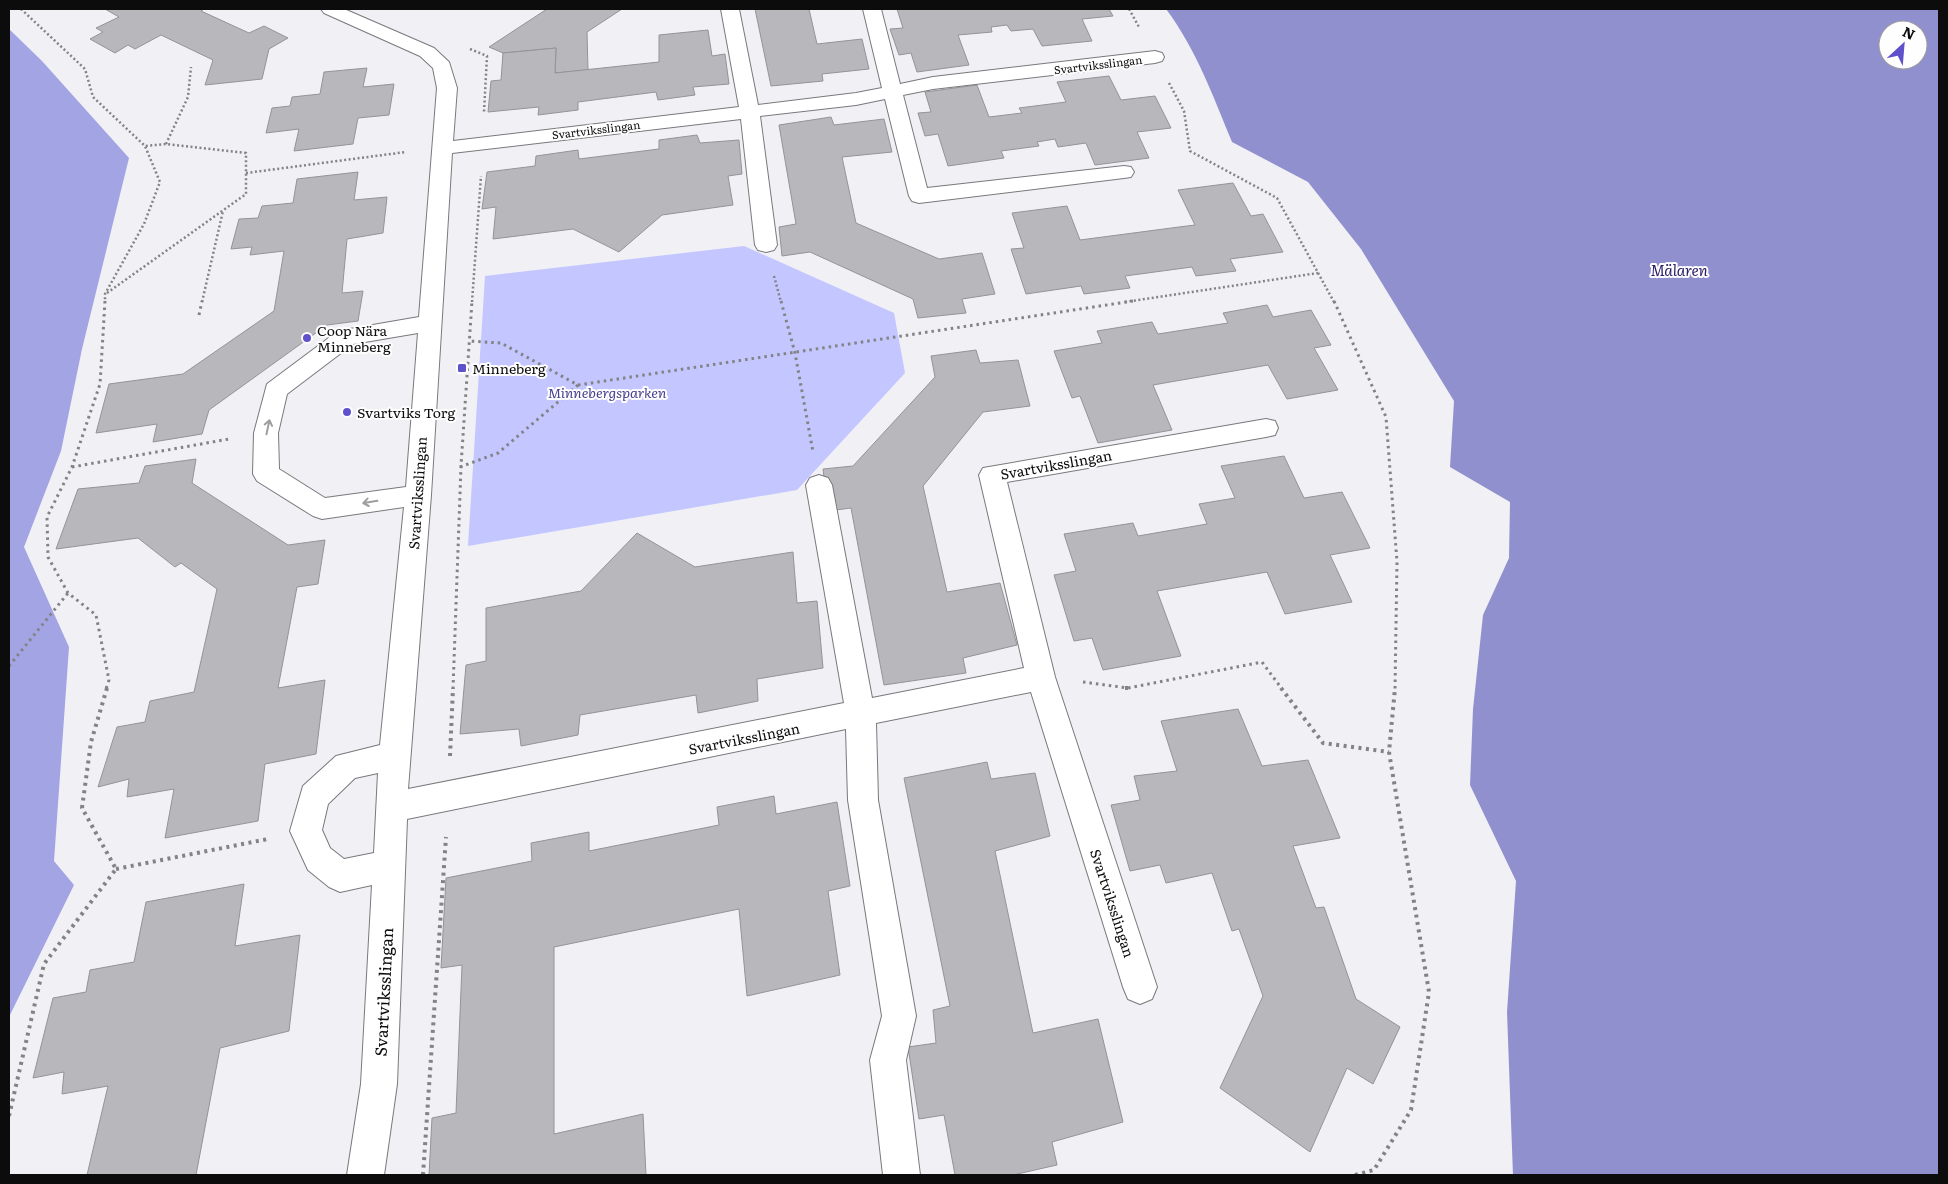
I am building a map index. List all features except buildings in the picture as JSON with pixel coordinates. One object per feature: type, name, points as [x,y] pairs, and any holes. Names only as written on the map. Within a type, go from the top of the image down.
[{"type":"street","name":"Svartviksslingan","points":[[330,9],[427,52],[442,66],[447,88],[418,495],[394,756],[379,1084],[365,1175]]},
{"type":"street","points":[[730,9],[750,111],[766,245]]},
{"type":"street","points":[[872,9],[919,196],[1124,172]]},
{"type":"street","name":"Svartviksslingan","points":[[443,148],[856,99],[933,83],[1155,57]]},
{"type":"street","points":[[418,495],[322,510],[266,474],[266,433],[276,390],[346,336],[429,323]]},
{"type":"street","name":"Svartviksslingan","points":[[1140,987],[1041,677],[992,475],[1266,428]]},
{"type":"street","points":[[819,485],[861,714],[863,800],[899,1016],[888,1060],[902,1175]]},
{"type":"street","name":"Svartviksslingan","points":[[392,807],[1041,677]]},
{"type":"street","points":[[388,866],[340,876],[318,859],[306,831],[314,796],[347,766],[394,756]]},
{"type":"path","points":[[21,9],[85,69],[93,97],[145,146],[160,182],[144,224],[105,294],[100,384],[72,468],[47,517],[48,557],[68,593],[96,615],[109,680],[91,742],[82,808],[116,869]]},
{"type":"path","points":[[1129,9],[1184,111],[1190,151],[1277,198],[1342,316],[1386,417],[1397,562],[1397,670],[1389,752],[1429,992],[1411,1110],[1374,1170],[1355,1175]]},
{"type":"path","points":[[166,144],[188,97],[191,67]]},
{"type":"path","points":[[105,294],[246,194],[246,152],[166,144],[145,146]]},
{"type":"path","points":[[246,173],[443,148]]},
{"type":"path","points":[[199,315],[223,210]]},
{"type":"path","points":[[766,245],[794,353],[819,485]]},
{"type":"path","points":[[498,453],[578,385],[1318,273]]},
{"type":"path","points":[[501,343],[578,385]]},
{"type":"path","points":[[72,468],[266,433]]},
{"type":"path","points":[[9,666],[68,593]]},
{"type":"path","points":[[1041,677],[1128,688],[1262,662],[1323,743],[1389,752]]},
{"type":"path","points":[[9,1116],[44,964],[116,869],[306,831]]},
{"type":"green space","name":"Minnebergsparken","points":[[744,246],[894,313],[905,373],[797,490],[468,546],[485,276]]},
{"type":"shaded area","points":[[9,29],[42,61],[129,158],[82,349],[61,451],[24,547],[69,647],[54,861],[74,885],[9,1017]]},
{"type":"water","name":"Mälaren","points":[[1166,9],[1939,9],[1939,1175],[1513,1175],[1507,1012],[1516,881],[1470,785],[1473,709],[1483,615],[1509,558],[1510,502],[1450,467],[1454,401],[1361,249],[1308,182],[1232,142],[1211,90],[1186,40]]},
{"type":"place","name":"Coop Nära Minneberg","points":[[307,338]]},
{"type":"place","name":"Minneberg","points":[[462,368]]},
{"type":"place","name":"Svartviks Torg","points":[[347,412]]}]
